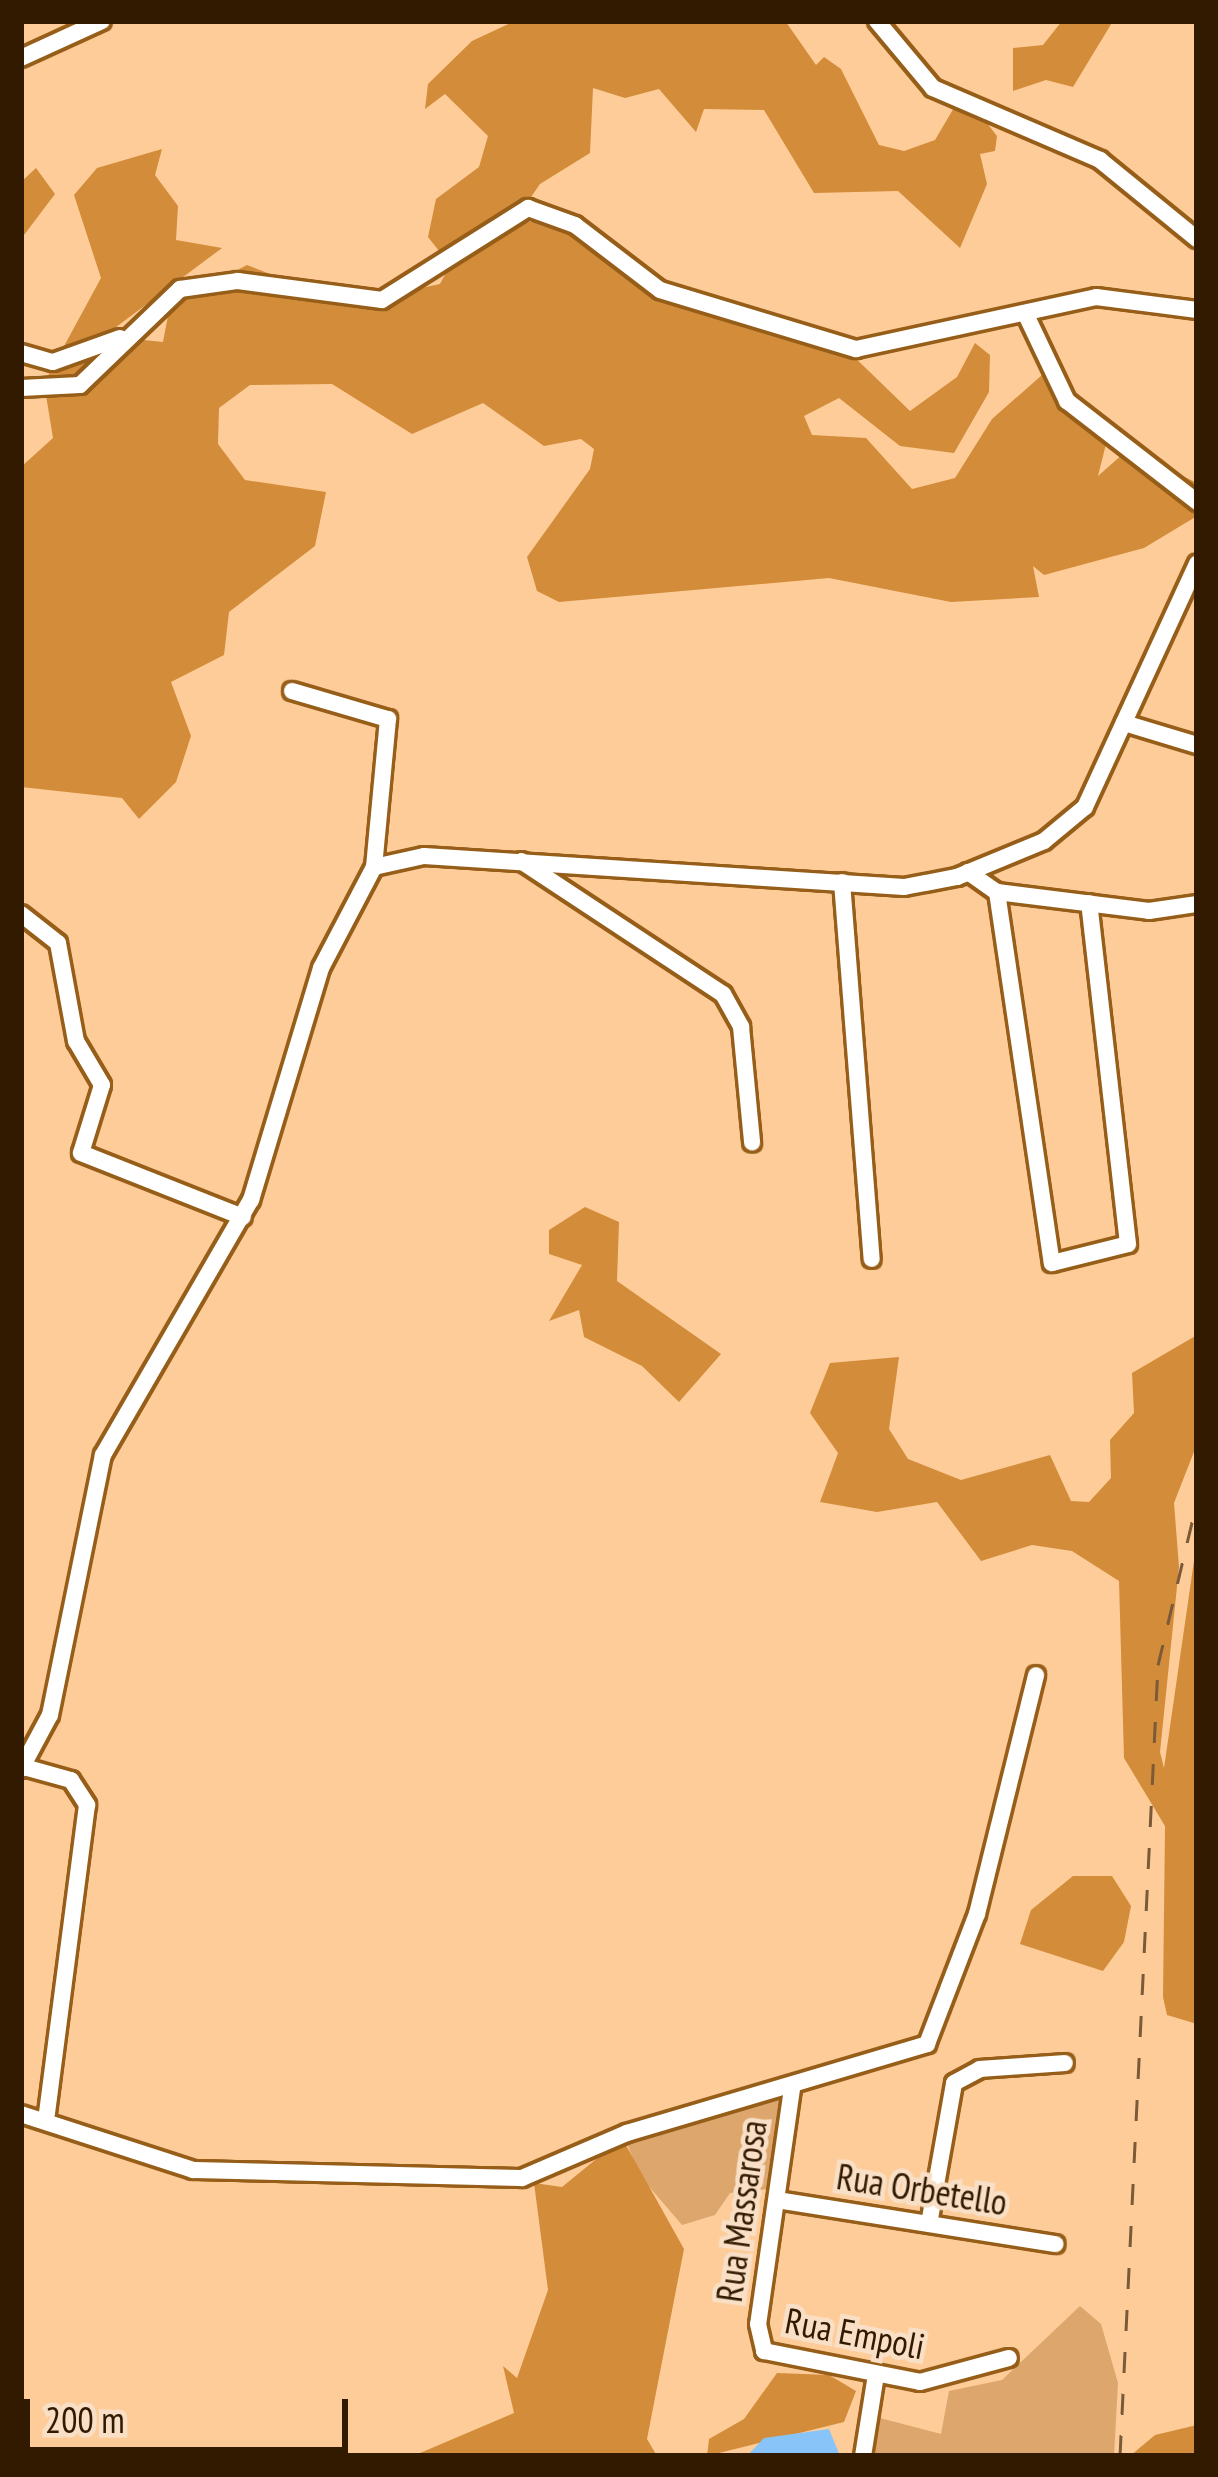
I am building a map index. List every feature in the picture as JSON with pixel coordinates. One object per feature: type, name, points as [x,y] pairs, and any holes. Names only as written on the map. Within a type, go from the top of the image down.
[{"type":"street","points":[[21,58],[102,21]]},
{"type":"street","points":[[878,21],[922,80],[1100,160],[1197,238]]},
{"type":"street","points":[[21,388],[72,390],[171,294],[208,282],[382,300],[528,208],[575,225],[659,290],[839,346],[886,349],[1118,296],[1197,310]]},
{"type":"street","points":[[1028,319],[1067,401],[1197,502]]},
{"type":"street","points":[[21,352],[53,362],[127,335]]},
{"type":"street","points":[[374,867],[393,857],[521,861],[917,887],[968,872],[1076,818],[1188,609],[1197,564]]},
{"type":"street","points":[[47,2114],[87,1805],[71,1780],[22,1768],[50,1715],[103,1455],[151,1356],[243,1217],[321,968],[374,867],[388,719],[292,691]]},
{"type":"street","points":[[1124,723],[1197,745]]},
{"type":"street","points":[[521,861],[723,994],[742,1027],[752,1142]]},
{"type":"street","points":[[968,872],[998,892],[1089,903],[1197,904]]},
{"type":"street","points":[[842,882],[872,1259]]},
{"type":"street","points":[[998,892],[1052,1263],[1128,1244],[1089,903]]},
{"type":"street","points":[[21,914],[58,943],[76,1041],[102,1085],[84,1156],[243,1217]]},
{"type":"street","points":[[21,2114],[47,2114],[104,2145],[194,2170],[522,2178],[627,2133],[927,2044],[977,1914],[1036,1675]]},
{"type":"street","points":[[929,2224],[959,2077],[1064,2063]]},
{"type":"street","name":"Rua Massarosa","points":[[759,2342],[793,2089]]},
{"type":"street","name":"Rua Orbetello","points":[[777,2200],[1056,2244]]},
{"type":"street","name":"Rua Empoli","points":[[759,2342],[779,2359],[939,2382],[1010,2358]]},
{"type":"street","points":[[863,2456],[876,2375]]},
{"type":"shaded area","points":[[515,21],[786,22],[816,65],[824,57],[841,69],[879,145],[904,151],[935,140],[955,106],[976,109],[997,136],[995,151],[980,154],[987,184],[960,248],[898,191],[814,193],[764,110],[704,109],[696,132],[659,89],[625,98],[593,88],[590,153],[540,184],[512,225],[546,219],[579,232],[651,292],[845,348],[910,411],[957,377],[975,343],[990,355],[989,392],[954,453],[900,446],[839,398],[804,416],[812,435],[866,438],[912,489],[955,478],[992,419],[1042,375],[1107,440],[1098,476],[1124,453],[1166,468],[1197,483],[1197,516],[1144,548],[1044,575],[1033,566],[1039,597],[951,602],[829,578],[559,602],[537,591],[527,557],[590,469],[594,449],[581,439],[544,446],[483,403],[412,434],[332,384],[250,385],[219,408],[218,444],[245,480],[326,492],[315,546],[229,612],[224,655],[171,682],[191,736],[176,782],[139,819],[122,798],[21,787],[21,467],[53,438],[44,383],[101,278],[74,195],[97,168],[162,149],[155,175],[178,206],[176,240],[222,248],[104,336],[163,342],[170,305],[247,265],[346,304],[440,284],[450,265],[428,237],[436,199],[479,167],[488,136],[445,94],[425,109],[428,84],[472,41]]},
{"type":"shaded area","points":[[1062,21],[1113,21],[1073,87],[1046,80],[1013,91],[1013,48],[1043,45]]},
{"type":"shaded area","points":[[36,168],[55,194],[21,239],[21,182]]},
{"type":"shaded area","points":[[585,1207],[619,1222],[617,1281],[721,1354],[679,1402],[642,1366],[584,1337],[579,1310],[549,1321],[582,1265],[549,1254],[549,1230]]},
{"type":"shaded area","points":[[1197,1335],[1197,1444],[1174,1503],[1179,1567],[1160,1752],[1164,1768],[1197,1540],[1197,2024],[1167,2015],[1163,1997],[1165,1826],[1124,1758],[1119,1581],[1072,1551],[1032,1545],[981,1561],[937,1502],[877,1512],[820,1502],[838,1453],[810,1413],[830,1363],[899,1357],[889,1429],[908,1459],[961,1480],[1050,1455],[1071,1501],[1089,1502],[1111,1478],[1110,1440],[1134,1413],[1132,1373]]},
{"type":"shaded area","points":[[1073,1876],[1112,1876],[1131,1906],[1124,1942],[1103,1971],[1020,1944],[1031,1910]]},
{"type":"shaded area","points":[[784,2091],[769,2189],[730,2193],[715,2215],[682,2225],[640,2176],[625,2138]]},
{"type":"shaded area","points":[[622,2138],[684,2249],[647,2439],[657,2456],[413,2456],[514,2413],[503,2366],[517,2378],[548,2290],[534,2183],[562,2187]]},
{"type":"shaded area","points":[[1080,2306],[1101,2324],[1118,2383],[1114,2456],[874,2456],[880,2418],[941,2434],[949,2391],[1002,2380]]},
{"type":"shaded area","points":[[777,2373],[829,2375],[856,2391],[844,2422],[707,2456],[709,2439],[744,2419]]},
{"type":"shaded area","points":[[1197,2425],[1197,2456],[1130,2456],[1155,2435]]},
{"type":"water","points":[[829,2429],[840,2456],[747,2456],[764,2438]]},
{"type":"railway","points":[[1120,2456],[1158,1665],[1197,1501]]}]
